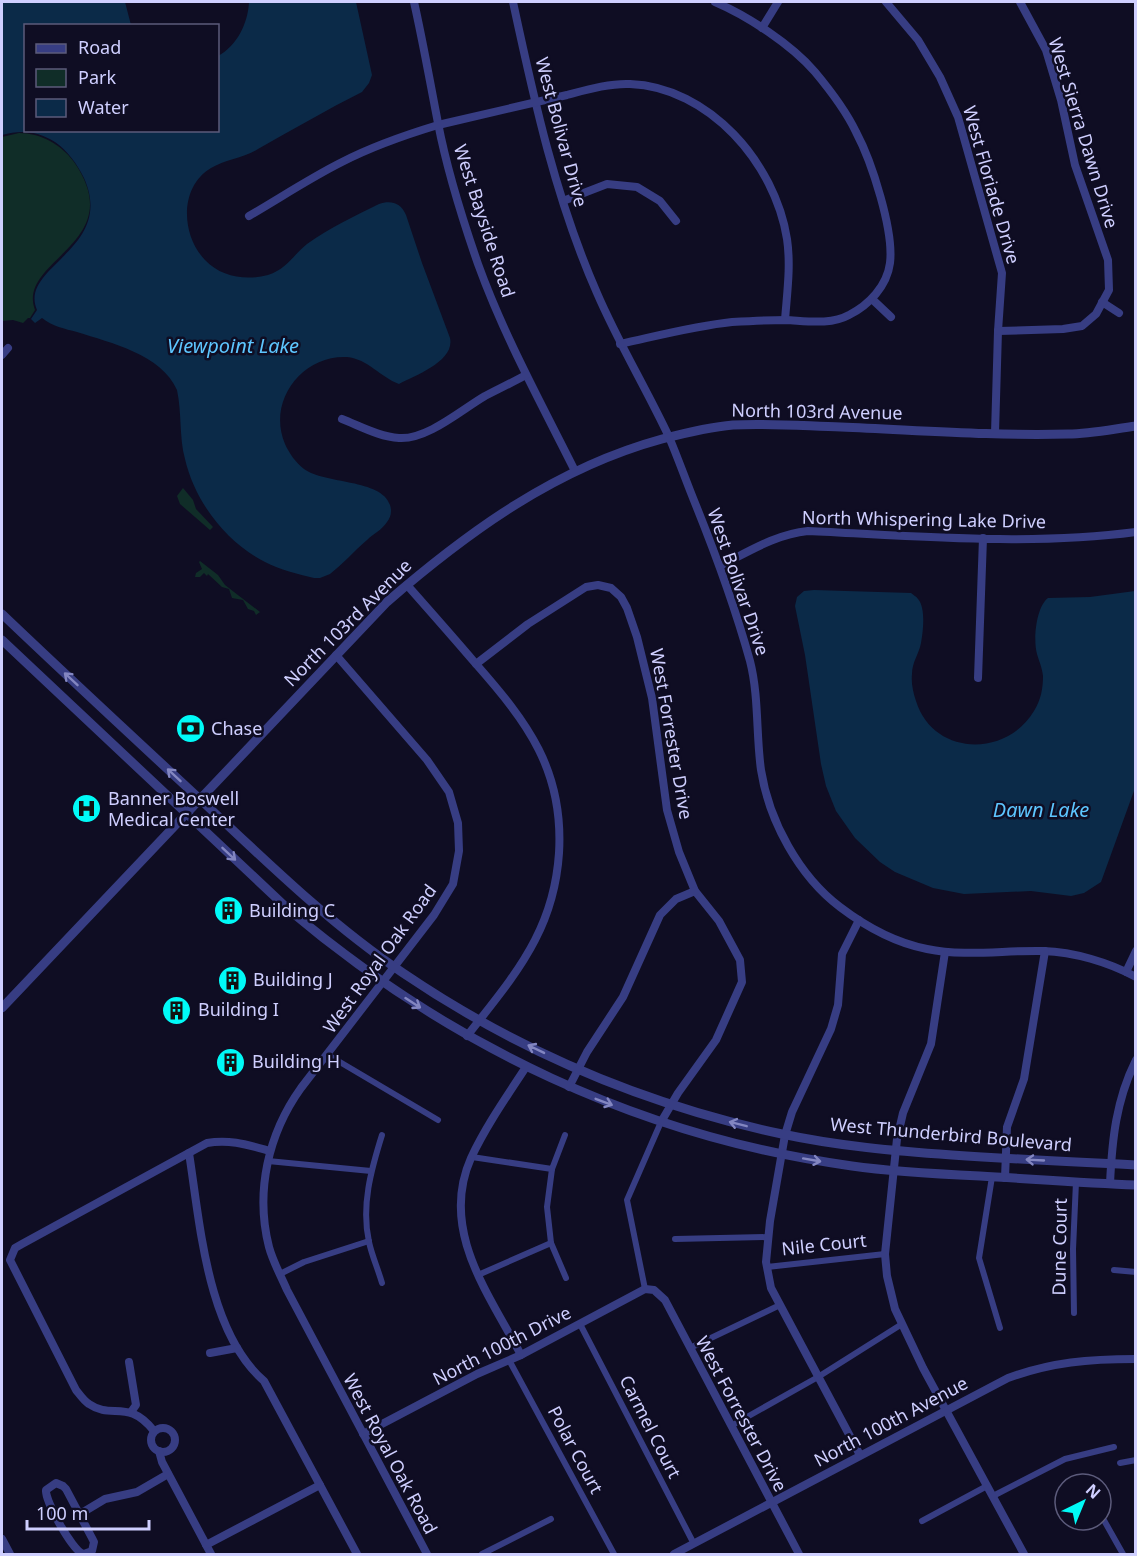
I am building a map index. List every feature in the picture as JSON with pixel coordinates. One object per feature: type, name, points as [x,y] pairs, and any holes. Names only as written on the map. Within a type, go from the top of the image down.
[{"type":"street","name":"West Bayside Road","points":[[414,2],[438,125],[479,265],[526,375],[575,471]]},
{"type":"street","name":"West Bolivar Drive","points":[[513,2],[535,102],[563,201],[595,290],[620,344],[669,437],[736,613],[753,672],[761,773],[771,808],[783,837],[799,863],[838,906],[859,920],[902,942],[945,952],[1045,951],[1092,960],[1136,977]]},
{"type":"street","points":[[620,344],[689,328],[733,322],[824,321],[848,316],[873,300],[890,266],[890,243],[877,185],[856,132],[814,71],[762,28],[715,2]]},
{"type":"street","points":[[762,28],[778,2]]},
{"type":"street","name":"West Floriade Drive","points":[[886,2],[918,40],[940,77],[958,117],[1002,273],[995,433]]},
{"type":"street","name":"West Sierra Dawn Drive","points":[[998,331],[1063,329],[1082,326],[1096,314],[1108,290],[1108,260],[1075,165],[1061,100],[1046,50],[1020,2]]},
{"type":"street","points":[[249,216],[342,162],[383,143],[438,125],[629,83],[654,88],[690,100],[724,124],[749,152],[766,176],[777,202],[787,238],[789,269],[784,320]]},
{"type":"street","points":[[563,201],[607,184],[637,187],[660,201],[676,220]]},
{"type":"street","points":[[873,300],[891,317]]},
{"type":"street","points":[[1102,302],[1119,313]]},
{"type":"street","points":[[2,355],[8,348]]},
{"type":"street","points":[[342,419],[387,436],[401,438],[415,436],[436,427],[526,375]]},
{"type":"street","name":"North 103rd Avenue","points":[[2,1008],[387,602],[448,551],[493,518],[575,471],[629,448],[669,437],[731,425],[1071,434],[1136,426]]},
{"type":"street","name":"North Whispering Lake Drive","points":[[720,566],[790,533],[808,531],[983,538],[1098,537],[1136,532]]},
{"type":"street","points":[[978,678],[983,538]]},
{"type":"street","points":[[407,585],[517,712],[541,753],[554,792],[559,836],[555,881],[542,927],[519,966],[467,1036]]},
{"type":"street","name":"West Forrester Drive","points":[[476,664],[536,618],[586,587],[598,585],[611,588],[621,597],[637,636],[652,698],[667,810],[679,852],[695,891],[719,921],[740,960],[742,982],[716,1040],[661,1122]]},
{"type":"street","name":"West Thunderbird Boulevard","points":[[2,614],[327,916],[394,967],[479,1020],[537,1051],[624,1088],[671,1104],[785,1135],[896,1151],[1136,1165]]},
{"type":"street","name":"West Thunderbird Boulevard","points":[[2,640],[314,931],[382,983],[467,1036],[526,1067],[569,1087],[661,1122],[780,1154],[852,1167],[1136,1185]]},
{"type":"street","name":"West Royal Oak Road","points":[[336,655],[427,760],[449,792],[458,823],[459,852],[453,884],[434,915],[290,1105],[270,1151],[264,1185],[264,1223],[270,1250],[280,1274],[427,1554]]},
{"type":"street","points":[[100,733],[114,719]]},
{"type":"street","points":[[569,1087],[623,997],[660,915],[676,899],[695,891]]},
{"type":"street","points":[[314,931],[327,916]]},
{"type":"street","points":[[859,920],[842,954],[838,1005],[831,1029],[792,1112],[785,1135],[780,1154],[768,1237],[767,1267],[771,1288],[860,1455]]},
{"type":"street","points":[[1005,1178],[1006,1127],[1024,1079],[1045,951]]},
{"type":"street","points":[[1126,972],[1136,951]]},
{"type":"street","points":[[945,952],[931,1044],[903,1113],[893,1170],[885,1254],[890,1292],[902,1324],[1024,1554]]},
{"type":"street","points":[[328,1055],[438,1120]]},
{"type":"street","points":[[1110,1184],[1117,1110],[1126,1081],[1136,1060]]},
{"type":"street","points":[[521,1355],[467,1250],[460,1211],[465,1179],[472,1157],[526,1067]]},
{"type":"street","points":[[645,1289],[627,1200],[661,1122]]},
{"type":"street","points":[[382,1135],[371,1172],[366,1208],[369,1241],[382,1283]]},
{"type":"street","points":[[565,1135],[552,1169],[547,1207],[551,1244],[566,1278]]},
{"type":"street","points":[[154,1431],[145,1419],[131,1412],[91,1406],[76,1390],[10,1260],[15,1248],[207,1143],[237,1142],[270,1151]]},
{"type":"street","points":[[189,1153],[213,1293],[237,1348],[250,1369],[264,1381],[357,1554]]},
{"type":"street","points":[[472,1157],[552,1169]]},
{"type":"street","points":[[268,1161],[371,1172]]},
{"type":"street","points":[[992,1177],[979,1258],[999,1328]]},
{"type":"street","name":"Dune Court","points":[[1074,1313],[1072,1249],[1076,1182]]},
{"type":"street","points":[[675,1239],[768,1237]]},
{"type":"street","points":[[280,1274],[304,1262],[369,1241]]},
{"type":"street","points":[[478,1275],[551,1244]]},
{"type":"street","name":"Nile Court","points":[[767,1267],[885,1254]]},
{"type":"street","points":[[1114,1270],[1136,1272]]},
{"type":"street","name":"West Forrester Drive","points":[[645,1289],[654,1290],[665,1300],[799,1554]]},
{"type":"street","name":"North 100th Drive","points":[[363,1434],[477,1374],[521,1355],[645,1289]]},
{"type":"street","points":[[690,1347],[780,1305]]},
{"type":"street","name":"Carmel Court","points":[[580,1324],[694,1544]]},
{"type":"street","points":[[730,1426],[818,1377],[902,1324]]},
{"type":"street","points":[[210,1353],[237,1348]]},
{"type":"street","name":"North 100th Avenue","points":[[674,1554],[1008,1378],[1037,1367],[1099,1359],[1136,1359]]},
{"type":"street","name":"Polar Court","points":[[510,1360],[614,1554]]},
{"type":"street","points":[[129,1362],[136,1405],[131,1412]]},
{"type":"street","points":[[154,1431],[165,1428],[175,1435],[175,1443],[171,1450],[159,1451]]},
{"type":"street","points":[[154,1431],[151,1443],[159,1451],[168,1474],[211,1554]]},
{"type":"street","points":[[993,1496],[1065,1459],[1114,1448]]},
{"type":"street","points":[[1120,1463],[1136,1460]]},
{"type":"street","points":[[80,1514],[105,1500],[137,1492],[168,1474]]},
{"type":"street","points":[[56,1483],[63,1486],[80,1514],[94,1542],[92,1551],[83,1554],[74,1548],[47,1500],[46,1490],[56,1483]]},
{"type":"street","points":[[206,1545],[320,1485]]},
{"type":"street","points":[[922,1521],[987,1486]]},
{"type":"street","points":[[482,1554],[551,1519]]},
{"type":"street","points":[[1111,1532],[1123,1554]]},
{"type":"street","points":[[2,1539],[9,1554]]},
{"type":"green space","points":[[19,133],[42,137],[69,156],[88,190],[89,213],[82,231],[41,277],[34,292],[35,310],[23,323],[13,320],[2,321],[2,137]]},
{"type":"green space","points":[[183,488],[193,500],[196,509],[213,527],[210,530],[180,504],[177,496]]},
{"type":"green space","points":[[200,561],[218,575],[225,585],[260,612],[256,615],[254,611],[248,609],[243,600],[232,598],[229,589],[222,587],[208,574],[207,576],[204,573],[200,577],[195,577],[196,573],[202,569]]},
{"type":"water","name":"Viewpoint Lake","points":[[2,2],[125,2],[131,24],[24,24],[24,132],[219,132],[219,55],[231,46],[244,26],[249,2],[356,2],[372,75],[362,92],[252,152],[211,168],[193,187],[187,212],[191,238],[205,260],[226,274],[251,278],[275,272],[315,238],[379,204],[388,202],[395,204],[406,215],[450,338],[447,354],[424,372],[399,384],[354,358],[330,358],[315,364],[292,384],[281,412],[281,428],[285,444],[301,467],[313,474],[365,486],[385,497],[390,505],[390,516],[385,525],[330,574],[314,578],[271,565],[237,544],[214,519],[196,490],[185,459],[177,390],[170,378],[159,367],[119,346],[59,327],[42,318],[35,323],[31,319],[37,310],[35,295],[41,281],[78,240],[87,223],[90,203],[84,178],[72,158],[55,142],[35,134],[22,132],[2,135]]},
{"type":"water","name":"Dawn Lake","points":[[804,591],[911,593],[916,597],[921,603],[923,620],[921,643],[912,670],[916,701],[925,719],[938,732],[953,741],[971,744],[989,743],[1006,737],[1022,726],[1034,711],[1043,685],[1042,670],[1036,648],[1038,616],[1048,598],[1090,597],[1135,591],[1135,788],[1101,882],[1084,893],[1071,896],[1031,891],[964,894],[933,888],[895,872],[880,862],[855,838],[836,811],[826,786],[821,764],[805,655],[795,606],[797,597]]},
{"type":"place","name":"Chase","points":[[190,729]]},
{"type":"place","name":"Banner Boswell Medical Center","points":[[87,809]]},
{"type":"place","name":"Building C","points":[[228,911]]},
{"type":"place","name":"Building J","points":[[232,980]]},
{"type":"place","name":"Building I","points":[[177,1010]]},
{"type":"place","name":"Building H","points":[[231,1062]]}]
